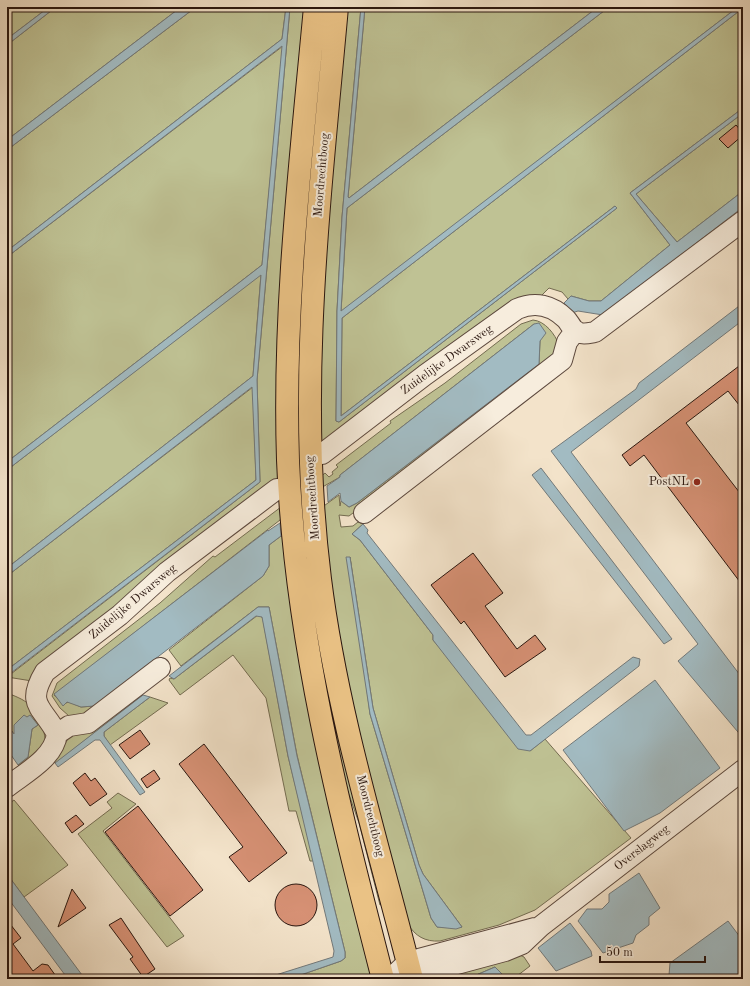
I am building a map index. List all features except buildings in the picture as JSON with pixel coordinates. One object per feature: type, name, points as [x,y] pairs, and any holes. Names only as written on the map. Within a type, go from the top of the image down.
[{"type":"main road","name":"Moordrechtboog","points":[[315,7],[292,265],[288,345],[288,460],[293,533],[305,631],[318,711],[335,788],[383,979]]},
{"type":"main road","name":"Moordrechtboog","points":[[337,7],[314,258],[311,324],[310,457],[314,522],[320,585],[335,676],[408,974]]},
{"type":"street","points":[[364,513],[562,360],[566,342],[575,331],[587,334],[602,328],[743,221]]},
{"type":"street","name":"Zuidelijke Dwarsweg","points":[[322,454],[425,375],[517,309],[526,305],[536,304],[546,306],[559,313],[575,331]]},
{"type":"street","name":"Zuidelijke Dwarsweg","points":[[57,734],[39,708],[36,699],[38,683],[45,672],[120,615],[167,572],[277,489]]},
{"type":"street","points":[[7,787],[42,759],[53,748],[57,734],[69,726],[88,723],[160,668]]},
{"type":"street","name":"Overslagweg","points":[[390,979],[510,950],[522,944],[541,926],[743,770]]},
{"type":"green space","points":[[7,7],[49,7],[7,39]]},
{"type":"green space","points":[[56,7],[181,7],[7,140],[7,45]]},
{"type":"green space","points":[[196,7],[286,7],[282,39],[7,251],[7,150]]},
{"type":"green space","points":[[290,7],[307,7],[280,479],[32,681],[7,677],[260,482],[257,380]]},
{"type":"green space","points":[[345,7],[361,7],[342,217],[337,311],[336,421],[339,422],[617,208],[615,206],[341,416],[342,318],[743,8],[743,108],[630,193],[670,245],[601,301],[589,301],[571,296],[568,299],[562,292],[549,288],[540,297],[318,449],[318,345]]},
{"type":"green space","points":[[365,7],[598,7],[349,198]]},
{"type":"green space","points":[[609,7],[738,7],[341,312],[347,208]]},
{"type":"green space","points":[[283,46],[262,265],[7,462],[7,257]]},
{"type":"green space","points":[[743,113],[743,191],[677,242],[636,194]]},
{"type":"green space","points":[[261,274],[253,376],[7,568],[7,470]]},
{"type":"green space","points":[[533,320],[545,325],[555,337],[559,345],[558,358],[349,516],[339,515],[341,527],[353,526],[358,522],[363,524],[352,534],[360,540],[433,635],[433,640],[530,751],[545,739],[631,838],[535,910],[499,925],[440,941],[435,941],[425,939],[417,935],[408,924],[352,716],[332,613],[321,508],[339,495],[340,506],[341,501],[349,507],[357,503],[539,364],[540,341],[536,325],[534,324],[340,475],[340,477],[319,489],[319,478],[325,473],[329,477],[333,474],[332,472],[338,467],[336,465],[391,423],[390,421],[445,383],[521,324]],"holes":[[[350,557],[373,708],[419,865],[423,874],[462,927],[437,927],[431,918],[370,714]]]},
{"type":"green space","points":[[253,387],[256,480],[7,670],[7,576]]},
{"type":"green space","points":[[281,507],[282,517],[280,520],[54,695],[63,704],[69,702],[81,707],[94,706],[95,713],[69,716],[60,708],[52,696],[57,683],[160,603],[213,556],[215,557]]},
{"type":"green space","points":[[306,520],[385,904],[380,905],[359,823],[334,752],[300,524]]},
{"type":"green space","points":[[281,536],[286,538],[374,974],[356,979],[289,979],[341,961],[345,958],[345,952],[297,755],[269,607],[258,607],[181,666],[169,650],[263,576],[269,566],[269,545]]},
{"type":"green space","points":[[258,615],[262,617],[263,620],[288,756],[314,861],[310,861],[296,811],[289,811],[266,698],[233,655],[180,695],[169,680],[170,678],[174,679]]},
{"type":"green space","points":[[7,693],[25,701],[34,709],[40,719],[44,732],[44,749],[20,767],[18,765],[28,757],[32,729],[38,725],[15,735],[7,725]]},
{"type":"green space","points":[[137,695],[143,695],[56,763],[52,761],[69,737]]},
{"type":"green space","points":[[150,697],[168,703],[110,745],[104,736],[104,732]]},
{"type":"green space","points":[[118,793],[136,804],[103,831],[184,936],[167,947],[78,834],[112,808],[107,802]]},
{"type":"green space","points":[[14,800],[68,865],[24,897],[7,874],[7,805]]},
{"type":"green space","points":[[516,953],[524,957],[530,966],[513,979],[504,979],[504,976],[495,967],[467,979],[444,979],[448,975]]},
{"type":"water","points":[[49,7],[56,7],[7,45],[7,39]]},
{"type":"water","points":[[181,7],[196,7],[7,150],[7,140]]},
{"type":"water","points":[[286,7],[290,7],[257,380],[260,482],[7,676],[7,670],[256,480],[252,387],[7,576],[7,568],[253,376],[261,275],[7,470],[7,462],[262,265],[282,46],[7,257],[7,251],[282,39]]},
{"type":"water","points":[[361,7],[365,7],[349,198],[598,7],[609,7],[347,208],[341,311],[738,7],[743,8],[342,318],[341,416],[615,206],[617,208],[339,422],[336,421],[337,311],[342,217]]},
{"type":"water","points":[[743,108],[743,113],[636,194],[677,242],[743,191],[743,207],[603,315],[578,311],[572,313],[564,303],[571,296],[589,301],[601,301],[670,245],[630,193]]},
{"type":"water","points":[[743,303],[743,320],[571,452],[743,679],[743,738],[678,661],[698,644],[551,451],[636,389],[639,383]]},
{"type":"water","points":[[539,323],[546,333],[540,341],[539,364],[357,503],[349,507],[341,501],[340,493],[328,502],[327,486],[534,324]]},
{"type":"water","points":[[541,468],[672,639],[664,644],[532,475]]},
{"type":"water","points":[[280,523],[281,536],[269,545],[269,566],[263,576],[94,706],[81,707],[67,702],[63,706],[54,694],[268,530]]},
{"type":"water","points":[[363,524],[368,530],[367,533],[526,735],[531,735],[633,657],[640,659],[639,666],[530,751],[518,749],[433,640],[433,635],[360,540],[352,534]]},
{"type":"water","points":[[346,557],[350,557],[373,708],[419,865],[423,874],[462,927],[456,929],[437,927],[431,918],[370,714]]},
{"type":"water","points":[[258,607],[269,607],[297,756],[345,952],[345,958],[341,961],[289,979],[263,979],[333,957],[334,951],[288,756],[262,617],[256,616],[174,679],[169,676]]},
{"type":"water","points":[[655,680],[720,768],[660,813],[624,831],[563,750]]},
{"type":"water","points":[[143,695],[150,697],[104,732],[104,736],[145,792],[140,795],[100,740],[95,740],[58,767],[55,763]]},
{"type":"water","points":[[24,715],[27,717],[30,715],[38,725],[32,729],[28,757],[18,765],[9,752],[10,747],[7,725],[14,734],[14,725]]},
{"type":"water","points":[[639,873],[660,908],[649,917],[649,925],[636,935],[633,943],[603,953],[578,921],[587,909],[602,909],[609,902],[609,894]]},
{"type":"water","points":[[7,874],[85,979],[68,979],[7,897]]},
{"type":"water","points":[[728,921],[743,941],[743,979],[672,979],[669,975],[670,963]]},
{"type":"water","points":[[570,923],[591,951],[592,956],[556,971],[538,948]]},
{"type":"water","points":[[495,967],[504,976],[504,979],[467,979]]},
{"type":"place","name":"PostNL","points":[[697,482]]}]
